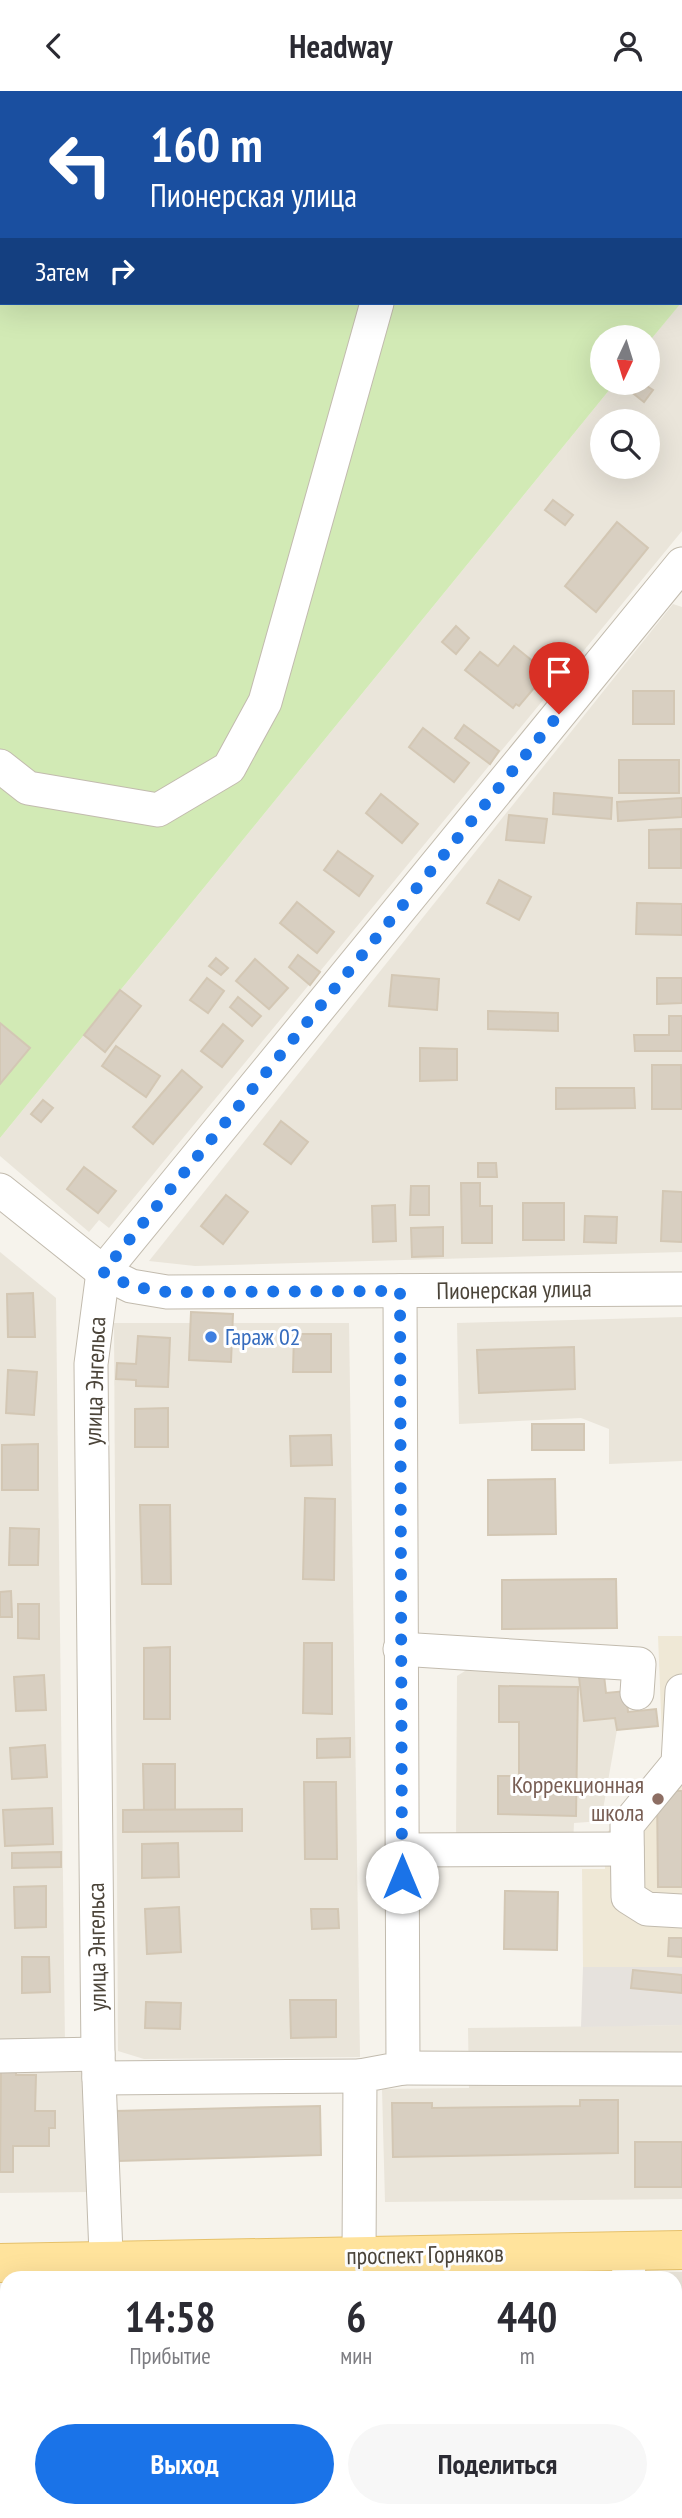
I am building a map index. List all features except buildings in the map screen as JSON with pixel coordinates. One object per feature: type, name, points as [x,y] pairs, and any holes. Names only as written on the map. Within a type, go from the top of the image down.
[{"type":"main road","name":"проспект Горняков","points":[[0,2263],[107,2270],[359,2256],[466,2266],[629,2265],[682,2250]]},
{"type":"street","points":[[0,766],[28,788],[158,810],[229,768],[265,702],[376,305]]},
{"type":"street","points":[[103,1272],[682,564]]},
{"type":"street","name":"Пионерская улица","points":[[0,1190],[103,1272],[131,1286],[167,1292],[682,1289]]},
{"type":"street","name":"улица Энгельса","points":[[103,1272],[91,1364],[99,2066],[107,2270]]},
{"type":"street","points":[[400,1291],[403,2068]]},
{"type":"street","points":[[400,1649],[639,1664],[637,1693]]},
{"type":"street","points":[[682,1691],[678,1763],[627,1825],[628,1897],[647,1909],[682,1911]]},
{"type":"street","points":[[402,1850],[627,1849]]},
{"type":"street","points":[[0,2056],[99,2066],[360,2076],[403,2068],[682,2069]]},
{"type":"street","points":[[359,2256],[360,2076]]},
{"type":"shaded area","points":[[679,305],[682,305],[682,531],[109,1228],[99,1220],[89,1232],[0,1156],[0,1138],[590,414],[590,479],[660,479],[660,409],[594,409],[605,395],[660,395],[660,328]]},
{"type":"shaded area","points":[[673,604],[682,607],[682,1252],[195,1266],[149,1261]]},
{"type":"shaded area","points":[[0,1252],[56,1298],[65,2044],[0,2046]]},
{"type":"shaded area","points":[[682,1317],[682,1461],[609,1464],[609,1429],[581,1418],[459,1424],[457,1323]]},
{"type":"shaded area","points":[[114,1323],[349,1323],[360,2057],[144,2059],[118,2051]]},
{"type":"shaded area","name":"Коррекционная школа","points":[[658,1636],[682,1636],[682,1967],[583,1967],[582,1869],[605,1869],[606,1834],[663,1763]]},
{"type":"shaded area","points":[[481,1661],[579,1677],[584,1721],[615,1718],[617,1730],[601,1821],[574,1823],[573,1845],[456,1845],[457,1676]]},
{"type":"shaded area","points":[[583,1967],[682,1967],[682,2025],[581,2027]]},
{"type":"shaded area","points":[[682,2025],[682,2199],[385,2202],[382,2089],[469,2088],[468,2028]]},
{"type":"shaded area","points":[[84,2065],[90,2192],[0,2193],[0,2066]]},
{"type":"green space","points":[[0,305],[679,305],[660,328],[660,325],[590,325],[590,395],[605,395],[594,409],[590,409],[590,414],[0,1138]]},
{"type":"place","name":"Гараж 02","points":[[211,1337]]},
{"type":"place","name":"Коррекционная школа","points":[[658,1799]]},
{"type":"route","points":[[402,1877],[400,1291],[167,1292],[131,1286],[103,1272],[559,714]]}]
